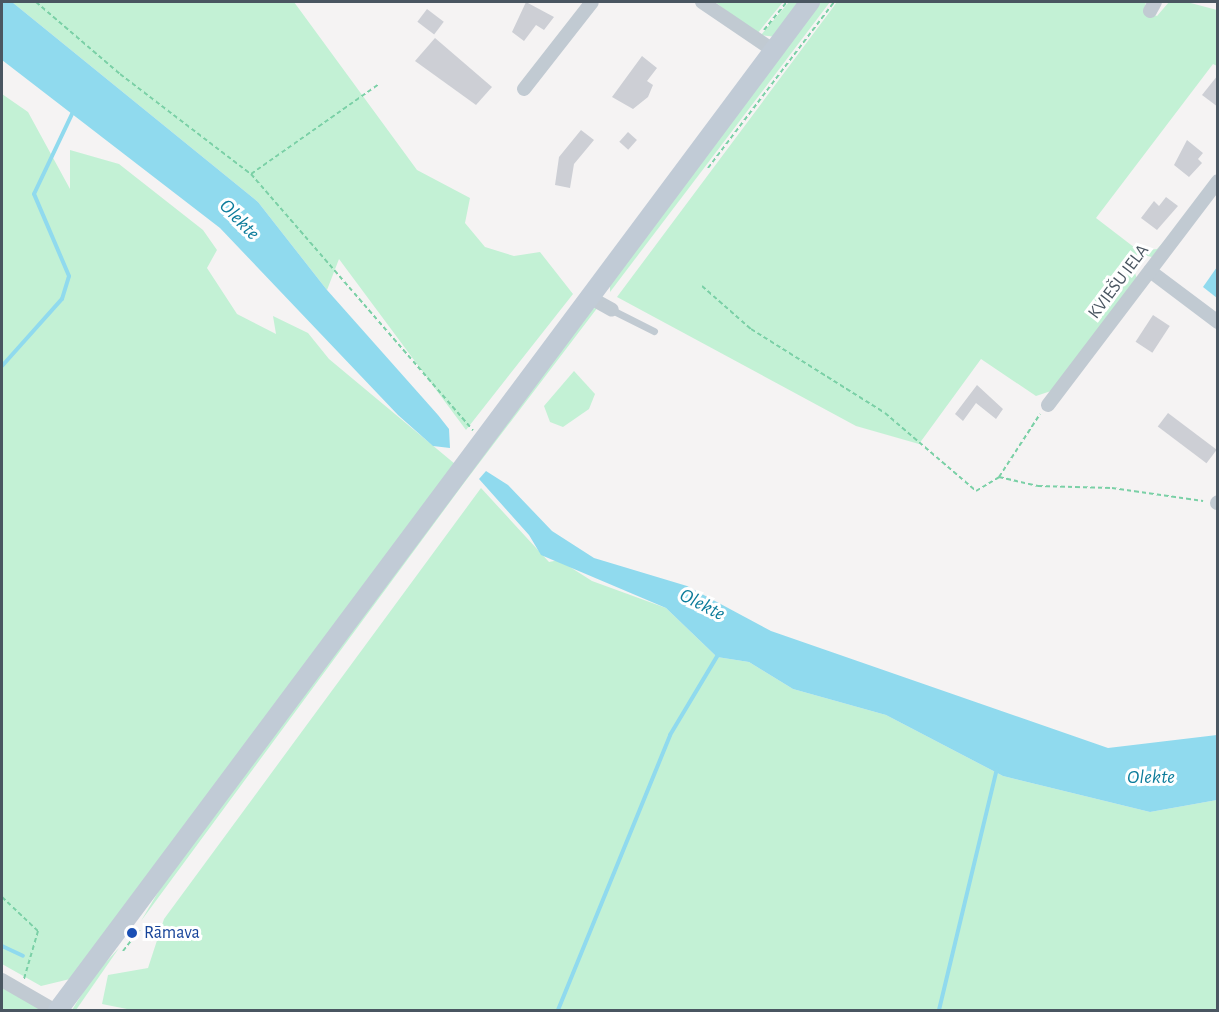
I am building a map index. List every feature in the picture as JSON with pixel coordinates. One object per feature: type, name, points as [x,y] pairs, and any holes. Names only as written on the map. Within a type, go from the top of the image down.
[{"type":"main road","points":[[56,1011],[810,2]]},
{"type":"street","points":[[524,89],[592,2]]},
{"type":"street","points":[[702,2],[774,50]]},
{"type":"street","name":"KVIEŠU IELA","points":[[1048,405],[1218,181]]},
{"type":"street","points":[[1150,271],[1218,322]]},
{"type":"street","points":[[589,297],[612,310]]},
{"type":"street","points":[[2,980],[20,987],[56,1011]]},
{"type":"lane","points":[[612,310],[654,331]]},
{"type":"path","points":[[36,2],[120,75],[251,174],[482,440]]},
{"type":"path","points":[[757,38],[787,2]]},
{"type":"path","points":[[251,174],[379,84]]},
{"type":"path","points":[[702,286],[751,329],[885,413],[976,491],[999,477],[1026,431],[1048,405]]},
{"type":"path","points":[[999,477],[1038,486],[1112,488],[1217,502],[1218,553]]},
{"type":"path","points":[[2,897],[38,931],[20,987]]},
{"type":"green space","points":[[12,2],[294,2],[417,170],[470,198],[465,223],[485,247],[514,256],[540,252],[573,294],[466,430],[339,259],[327,290],[258,202]]},
{"type":"green space","points":[[715,2],[783,2],[757,34]]},
{"type":"green space","points":[[789,2],[801,2],[776,37],[761,35]]},
{"type":"green space","points":[[820,2],[830,2],[610,292],[610,282]]},
{"type":"green space","points":[[837,2],[1146,2],[1144,10],[1157,16],[1169,2],[1187,2],[1217,10],[1217,66],[1213,64],[1096,218],[1139,251],[1157,249],[1173,232],[1152,257],[1138,254],[1131,261],[1137,279],[1051,391],[1036,396],[981,359],[919,444],[856,426],[617,297]]},
{"type":"green space","points":[[2,94],[28,112],[70,189],[70,150],[119,164],[203,230],[217,250],[207,268],[237,314],[276,334],[273,316],[308,333],[329,359],[455,464],[70,979],[41,986],[2,964]]},
{"type":"green space","points":[[598,307],[464,483],[141,921],[167,877],[592,309]]},
{"type":"green space","points":[[574,371],[595,394],[589,409],[563,427],[550,422],[544,406]]},
{"type":"green space","points":[[481,488],[549,562],[559,560],[592,581],[666,608],[717,657],[749,662],[793,689],[886,715],[1003,776],[1150,812],[1217,800],[1217,1010],[132,1010],[102,1004],[108,975],[148,968],[164,919]]},
{"type":"green space","points":[[119,948],[76,1010],[72,1010],[93,976]]},
{"type":"green space","points":[[2,988],[38,1005],[40,1010],[2,1010]]},
{"type":"water","name":"Olekte","points":[[2,2],[12,2],[258,202],[327,290],[449,429],[450,448],[433,446],[398,415],[220,228],[2,60]]},
{"type":"water","points":[[1217,267],[1217,298],[1203,287]]},
{"type":"water","name":"Olekte","points":[[486,471],[508,485],[552,531],[594,558],[687,586],[771,631],[1108,748],[1217,735],[1217,800],[1150,812],[1003,776],[886,715],[793,689],[749,662],[717,657],[666,608],[541,555],[529,535],[479,479]]},
{"type":"building","points":[[526,2],[554,17],[544,30],[536,25],[524,41],[512,32]]},
{"type":"building","points":[[427,9],[444,22],[434,34],[417,22]]},
{"type":"building","points":[[435,38],[492,87],[476,105],[415,61]]},
{"type":"building","points":[[642,56],[657,68],[647,81],[653,85],[648,97],[633,109],[612,97]]},
{"type":"building","points":[[1218,75],[1218,107],[1202,95]]},
{"type":"building","points":[[581,130],[594,140],[574,164],[570,188],[555,185],[559,157]]},
{"type":"building","points":[[628,132],[637,140],[628,150],[619,142]]},
{"type":"building","points":[[1187,140],[1203,153],[1198,159],[1202,163],[1189,177],[1174,165]]},
{"type":"building","points":[[1166,197],[1178,206],[1157,230],[1141,218],[1154,201],[1159,206]]},
{"type":"building","points":[[1153,315],[1170,326],[1152,353],[1136,342]]},
{"type":"building","points":[[977,385],[1003,409],[996,419],[976,403],[963,421],[955,414]]},
{"type":"building","points":[[1168,413],[1217,450],[1206,463],[1158,427]]},
{"type":"waterway","points":[[2,366],[62,299],[69,276],[34,194],[72,114]]},
{"type":"waterway","points":[[558,1010],[670,735],[719,653]]},
{"type":"waterway","points":[[939,1010],[997,769]]},
{"type":"waterway","points":[[2,946],[23,956]]},
{"type":"place","name":"Rāmava","points":[[132,933]]}]
